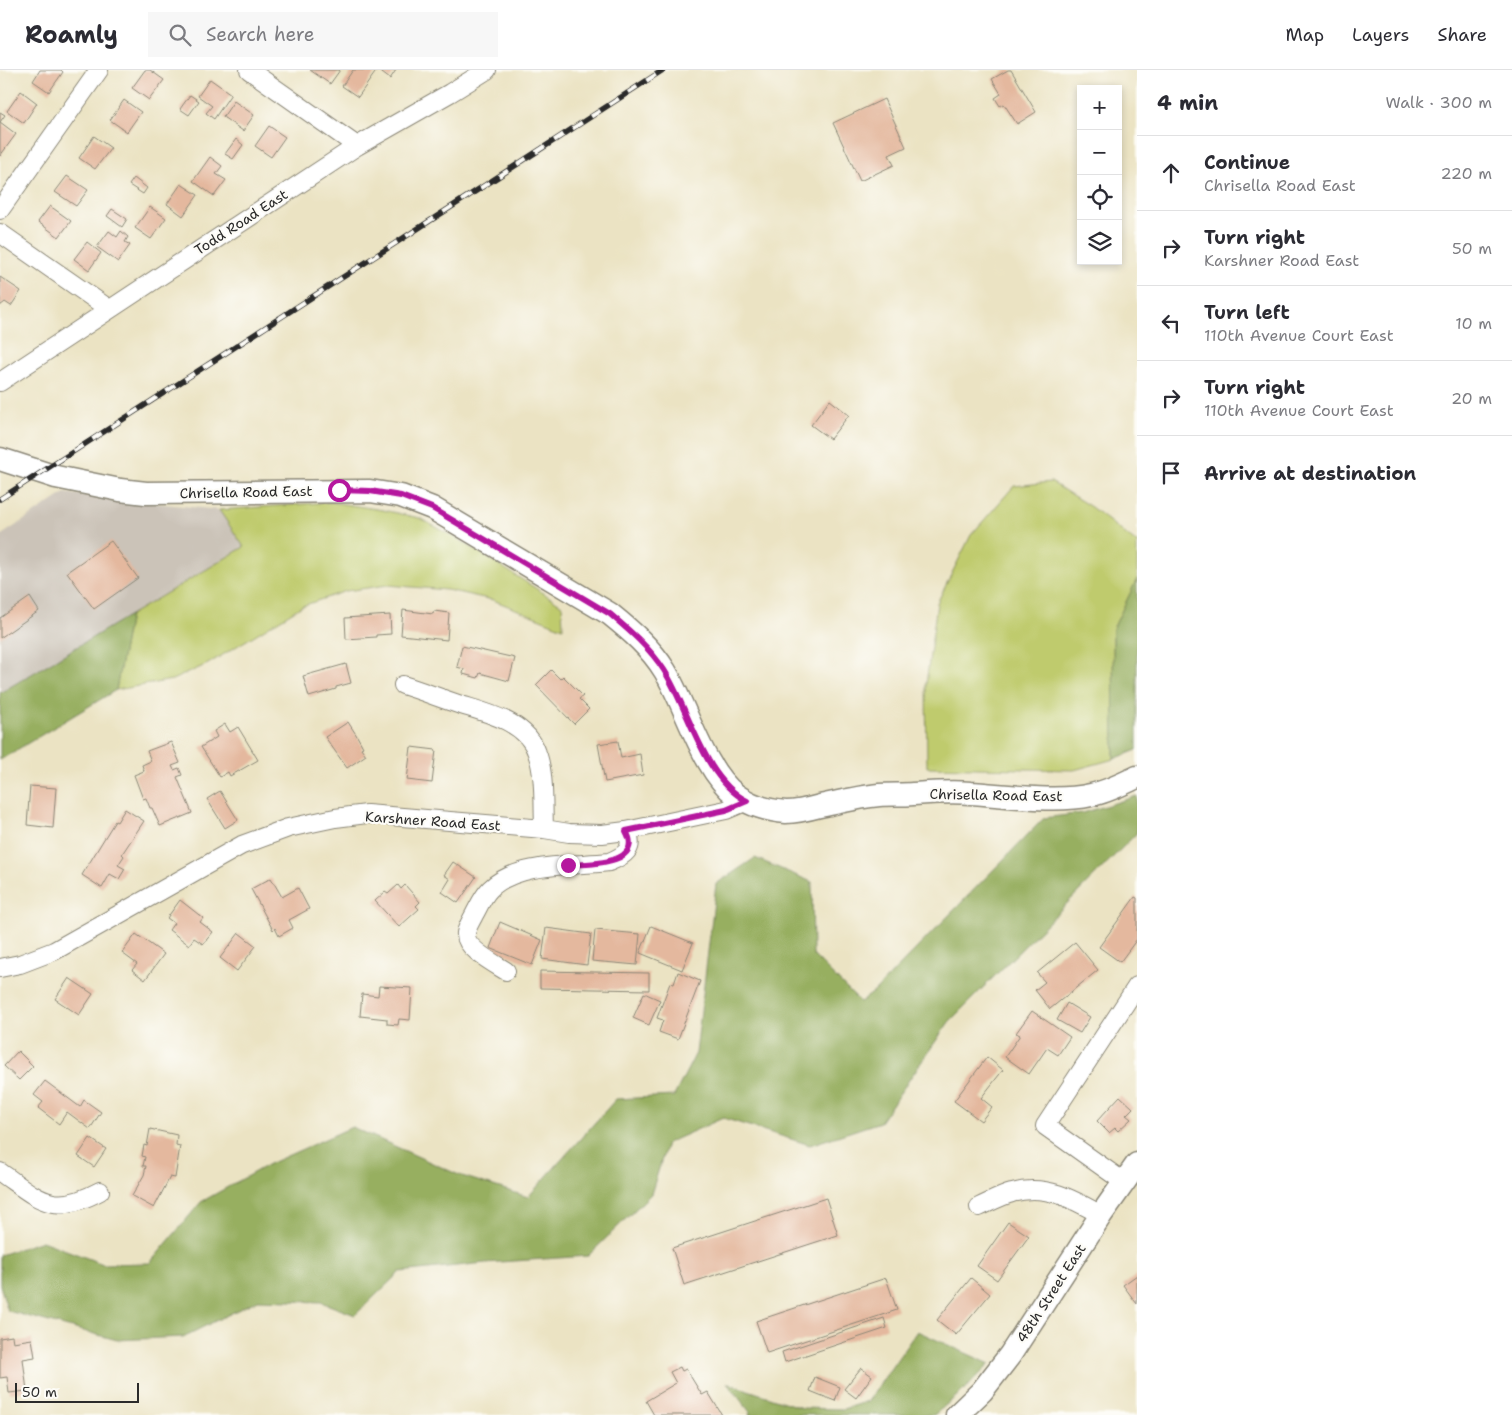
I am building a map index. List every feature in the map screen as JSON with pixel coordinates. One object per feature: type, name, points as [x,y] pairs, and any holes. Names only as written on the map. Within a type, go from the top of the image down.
[{"type":"street","points":[[0,210],[98,70]]},
{"type":"street","points":[[249,70],[357,146]]},
{"type":"street","name":"Todd Road East","points":[[0,382],[357,146],[487,70]]},
{"type":"street","points":[[0,233],[110,309]]},
{"type":"street","name":"Chrisella Road East","points":[[0,459],[56,477],[120,490],[173,494],[370,491],[401,496],[432,508],[602,609],[635,635],[655,656],[665,671],[681,701],[710,766],[737,796],[770,811],[789,812],[860,797],[881,795],[968,792],[1020,797],[1058,798],[1090,796],[1137,778]]},
{"type":"street","points":[[403,685],[494,716],[514,726],[528,736],[538,753],[541,766],[544,829]]},
{"type":"street","name":"Karshner Road East","points":[[0,968],[20,964],[54,951],[242,845],[288,828],[334,818],[367,814],[544,829],[569,833],[602,834],[626,831],[726,810],[747,801]]},
{"type":"street","points":[[506,972],[472,948],[467,939],[466,932],[469,925],[490,889],[516,874],[532,869],[609,862],[621,857],[628,851],[630,844],[626,831]]},
{"type":"street","points":[[1124,1182],[1045,1126],[1137,986]]},
{"type":"street","name":"48th Street East","points":[[957,1415],[982,1391],[1010,1355],[1101,1215],[1137,1164]]},
{"type":"street","points":[[0,1172],[32,1194],[52,1204],[68,1204],[100,1192]]},
{"type":"street","points":[[980,1207],[1010,1193],[1037,1190],[1056,1193],[1101,1215]]},
{"type":"shaded area","points":[[65,493],[219,510],[244,547],[0,693],[0,536]]},
{"type":"green space","points":[[1051,482],[1091,507],[1137,543],[1137,579],[1113,629],[1114,759],[1074,770],[927,767],[926,684],[937,603],[971,535],[1014,486]]},
{"type":"green space","points":[[331,502],[419,518],[455,537],[562,605],[563,628],[493,600],[447,590],[388,585],[346,591],[302,606],[208,664],[172,680],[116,690],[130,615],[244,547],[219,510]]},
{"type":"green space","points":[[1137,579],[1137,750],[1114,759],[1113,629]]},
{"type":"green space","points":[[130,615],[116,690],[0,760],[0,693]]},
{"type":"green space","points":[[1137,796],[1137,833],[949,1022],[880,1122],[810,1145],[723,1118],[667,1143],[651,1194],[588,1256],[485,1263],[400,1272],[355,1315],[321,1302],[258,1300],[183,1337],[117,1340],[8,1311],[0,1285],[0,1255],[42,1241],[103,1264],[150,1263],[201,1202],[269,1164],[352,1127],[459,1175],[528,1197],[616,1099],[674,1096],[696,1053],[716,884],[755,858],[812,882],[813,955],[860,1002],[874,992],[1044,818],[1083,813]]},
{"type":"green space","points":[[917,1331],[990,1364],[964,1390],[934,1415],[749,1415],[750,1412],[727,1383],[802,1408],[843,1409],[868,1401]]},
{"type":"building","points":[[40,70],[61,70],[63,72],[49,92],[33,81]]},
{"type":"building","points":[[145,70],[150,70],[164,80],[149,100],[132,88]]},
{"type":"building","points":[[310,70],[340,70],[330,84]]},
{"type":"building","points":[[353,70],[377,70],[358,97],[342,86]]},
{"type":"building","points":[[378,70],[396,70],[390,79]]},
{"type":"building","points":[[1011,70],[1036,112],[1017,124],[1004,104],[1000,106],[995,98],[1001,94],[992,79]]},
{"type":"building","points":[[210,79],[231,94],[214,119],[206,113],[212,106],[198,96]]},
{"type":"building","points":[[21,91],[37,103],[24,123],[7,111]]},
{"type":"building","points":[[190,95],[199,101],[189,115],[180,109]]},
{"type":"building","points":[[884,99],[906,147],[889,155],[894,165],[860,181],[833,123]]},
{"type":"building","points":[[124,100],[141,112],[127,132],[110,120]]},
{"type":"building","points":[[234,101],[254,115],[243,131],[223,117]]},
{"type":"building","points":[[0,112],[5,115],[0,122]]},
{"type":"building","points":[[0,122],[16,134],[0,156]]},
{"type":"building","points":[[269,126],[285,137],[271,157],[255,146]]},
{"type":"building","points":[[94,136],[111,148],[95,169],[79,158]]},
{"type":"building","points":[[236,139],[243,145],[233,159],[225,154]]},
{"type":"building","points":[[210,157],[222,166],[216,174],[226,180],[214,196],[193,181]]},
{"type":"building","points":[[67,176],[88,190],[76,206],[55,192]]},
{"type":"building","points":[[134,178],[147,188],[143,194],[129,185]]},
{"type":"building","points":[[181,184],[198,195],[183,216],[167,204]]},
{"type":"building","points":[[50,206],[71,221],[59,237],[38,222]]},
{"type":"building","points":[[150,207],[166,218],[151,239],[135,228]]},
{"type":"building","points":[[112,209],[127,219],[122,227],[107,216]]},
{"type":"building","points":[[109,231],[117,237],[121,231],[128,237],[125,242],[130,245],[118,262],[97,247]]},
{"type":"building","points":[[87,242],[101,253],[89,270],[74,259]]},
{"type":"building","points":[[0,277],[21,291],[11,306],[5,302],[0,306]]},
{"type":"building","points":[[830,400],[849,415],[830,439],[811,425]]},
{"type":"building","points":[[111,541],[138,578],[94,609],[67,572]]},
{"type":"building","points":[[30,597],[39,611],[0,638],[0,618]]},
{"type":"building","points":[[403,610],[433,614],[434,611],[449,613],[447,640],[401,635]]},
{"type":"building","points":[[390,615],[391,634],[346,639],[345,618]]},
{"type":"building","points":[[462,646],[515,658],[509,681],[480,673],[478,678],[463,674],[464,669],[457,667]]},
{"type":"building","points":[[346,664],[351,683],[309,697],[303,676]]},
{"type":"building","points":[[551,670],[560,679],[563,676],[583,696],[579,699],[589,709],[574,724],[536,685]]},
{"type":"building","points":[[348,722],[366,755],[347,768],[325,737]]},
{"type":"building","points":[[225,724],[230,732],[238,727],[258,760],[230,776],[228,772],[220,777],[201,747],[217,737],[214,731]]},
{"type":"building","points":[[618,741],[621,758],[640,754],[643,775],[605,782],[598,744]]},
{"type":"building","points":[[171,742],[180,763],[172,766],[174,770],[179,768],[182,775],[177,777],[192,813],[160,826],[146,798],[143,799],[134,775],[144,771],[142,765],[151,761],[147,751]]},
{"type":"building","points":[[411,747],[436,750],[432,783],[407,780]]},
{"type":"building","points":[[30,786],[56,788],[53,828],[27,825]]},
{"type":"building","points":[[220,791],[238,820],[225,828],[207,799]]},
{"type":"building","points":[[125,809],[144,821],[122,854],[124,856],[118,865],[125,869],[119,879],[110,874],[102,888],[82,875],[115,821],[117,822]]},
{"type":"building","points":[[453,862],[476,877],[458,903],[442,892],[450,879],[444,875]]},
{"type":"building","points":[[271,878],[282,897],[298,888],[309,909],[289,920],[293,928],[279,936],[275,928],[273,930],[251,889]]},
{"type":"building","points":[[398,885],[401,889],[405,885],[420,902],[416,906],[419,909],[399,927],[375,901],[385,892],[388,894]]},
{"type":"building","points":[[1135,897],[1137,898],[1137,939],[1120,962],[1099,947]]},
{"type":"building","points":[[180,900],[203,918],[200,922],[213,932],[203,944],[194,938],[189,945],[169,930],[174,923],[167,918]]},
{"type":"building","points":[[500,922],[542,940],[532,965],[490,948]]},
{"type":"building","points":[[651,926],[693,943],[682,970],[640,953]]},
{"type":"building","points":[[546,928],[591,934],[587,965],[542,959]]},
{"type":"building","points":[[595,930],[640,934],[637,965],[592,961]]},
{"type":"building","points":[[239,933],[256,946],[237,971],[220,958]]},
{"type":"building","points":[[136,934],[164,954],[145,980],[132,970],[137,964],[122,953]]},
{"type":"building","points":[[1075,942],[1098,970],[1050,1009],[1035,990],[1045,982],[1037,973]]},
{"type":"building","points":[[540,971],[649,973],[649,990],[540,988]]},
{"type":"building","points":[[678,972],[700,981],[678,1039],[659,1032],[663,1020],[657,1018],[670,983],[674,984]]},
{"type":"building","points":[[69,978],[93,994],[79,1015],[55,999]]},
{"type":"building","points":[[379,986],[412,988],[410,1020],[399,1019],[398,1025],[387,1024],[387,1019],[360,1016],[362,994],[378,996]]},
{"type":"building","points":[[644,993],[660,1000],[649,1025],[633,1018]]},
{"type":"building","points":[[1067,1003],[1090,1017],[1080,1033],[1057,1020]]},
{"type":"building","points":[[1032,1011],[1070,1037],[1058,1055],[1047,1048],[1029,1074],[1005,1057],[1020,1035],[1016,1033]]},
{"type":"building","points":[[18,1051],[33,1066],[19,1080],[4,1066]]},
{"type":"building","points":[[987,1057],[1003,1070],[981,1098],[992,1107],[981,1121],[954,1101]]},
{"type":"building","points":[[45,1081],[80,1107],[84,1100],[101,1112],[90,1129],[67,1112],[59,1124],[38,1108],[43,1102],[34,1095]]},
{"type":"building","points":[[1120,1096],[1133,1108],[1126,1115],[1131,1119],[1118,1131],[1115,1128],[1109,1133],[1097,1121]]},
{"type":"building","points":[[150,1129],[177,1135],[176,1145],[180,1146],[175,1178],[170,1177],[154,1208],[132,1196],[144,1175],[146,1166],[143,1166],[145,1157],[142,1156],[144,1145],[147,1146]]},
{"type":"building","points":[[90,1138],[106,1149],[94,1167],[78,1156]]},
{"type":"building","points":[[826,1198],[838,1235],[684,1285],[672,1248]]},
{"type":"building","points":[[1008,1222],[1029,1236],[997,1280],[977,1266]]},
{"type":"building","points":[[1137,1275],[1137,1304],[1123,1285]]},
{"type":"building","points":[[886,1278],[897,1310],[767,1353],[756,1321]]},
{"type":"building","points":[[971,1278],[990,1294],[956,1335],[937,1320]]},
{"type":"building","points":[[884,1318],[887,1328],[785,1362],[782,1352]]},
{"type":"building","points":[[12,1336],[13,1342],[32,1339],[35,1357],[23,1359],[27,1391],[9,1393],[7,1377],[0,1378],[0,1338]]},
{"type":"building","points":[[680,1367],[682,1371],[686,1369],[702,1395],[708,1392],[722,1415],[654,1415],[646,1401],[676,1383],[670,1372]]},
{"type":"building","points":[[861,1368],[872,1376],[856,1398],[844,1389]]},
{"type":"building","points":[[815,1377],[840,1387],[835,1401],[810,1391]]},
{"type":"railway","points":[[0,499],[663,70]]},
{"type":"route","points":[[339,490],[370,491],[401,496],[432,508],[610,614],[635,635],[655,656],[681,701],[710,766],[728,788],[737,796],[747,801],[726,810],[626,831],[630,844],[628,851],[621,857],[609,862],[568,865]]}]
